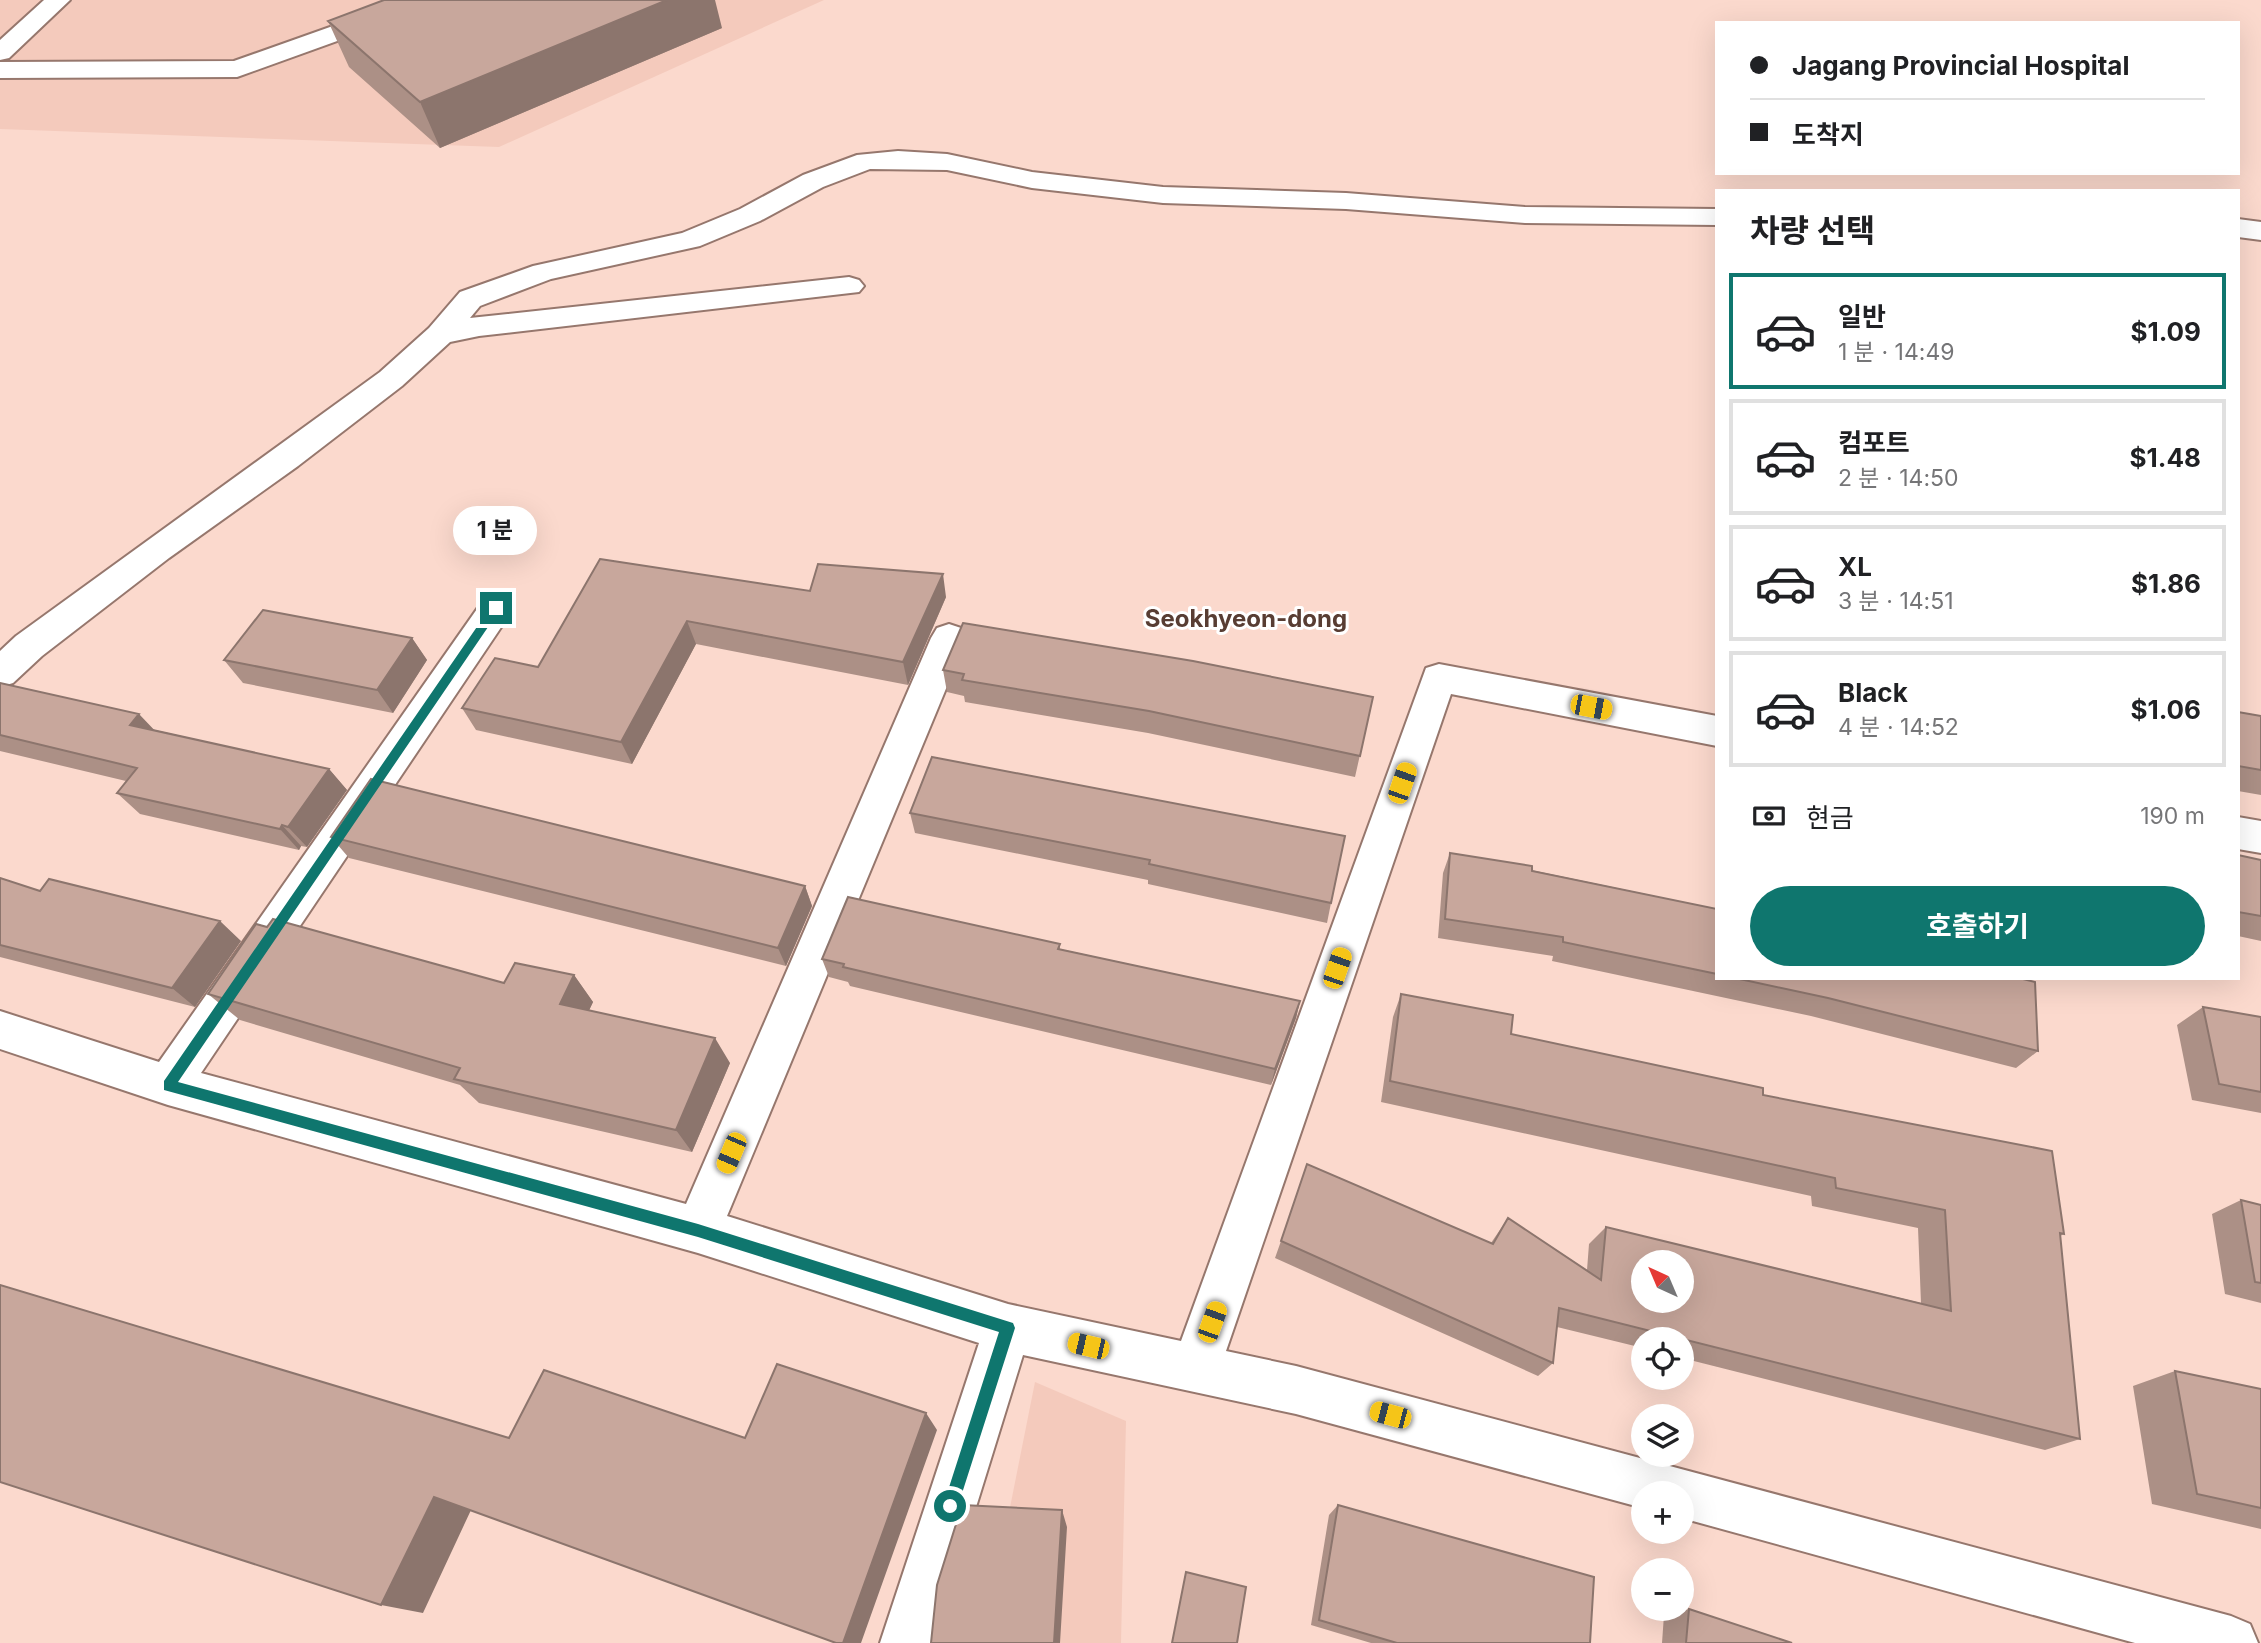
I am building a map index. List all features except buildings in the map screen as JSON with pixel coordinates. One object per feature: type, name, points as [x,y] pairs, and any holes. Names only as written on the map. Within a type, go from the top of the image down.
[{"type":"street","points":[[0,53],[58,0]]},
{"type":"street","points":[[0,69],[237,69],[429,0]]},
{"type":"street","points":[[0,673],[29,646],[125,573],[287,458],[391,379],[440,335],[470,299],[543,272],[690,240],[750,215],[813,181],[866,161],[898,159],[947,162],[1032,180],[1163,195],[1346,201],[1525,215],[1715,217]]},
{"type":"street","points":[[2240,228],[2261,231]]},
{"type":"street","points":[[440,335],[479,326],[849,286]]},
{"type":"street","points":[[168,1085],[496,608]]},
{"type":"street","points":[[698,1230],[949,638]]},
{"type":"street","points":[[1195,1370],[1439,678],[1715,731]]},
{"type":"street","points":[[2240,833],[2261,837]]},
{"type":"street","points":[[0,1030],[168,1085],[698,1230],[1008,1328],[1296,1390],[1636,1481]]},
{"type":"street","points":[[907,1643],[1008,1328]]},
{"type":"street","points":[[1694,1497],[2231,1643]]},
{"type":"shaded area","points":[[0,0],[824,0],[499,147],[0,129]]},
{"type":"shaded area","points":[[1035,1382],[1126,1421],[1121,1643],[983,1643]]},
{"type":"district","name":"Seokhyeon-dong","points":[[1246,618]]},
{"type":"route","points":[[496,608],[168,1085],[698,1230],[1008,1328],[950,1506]]}]
